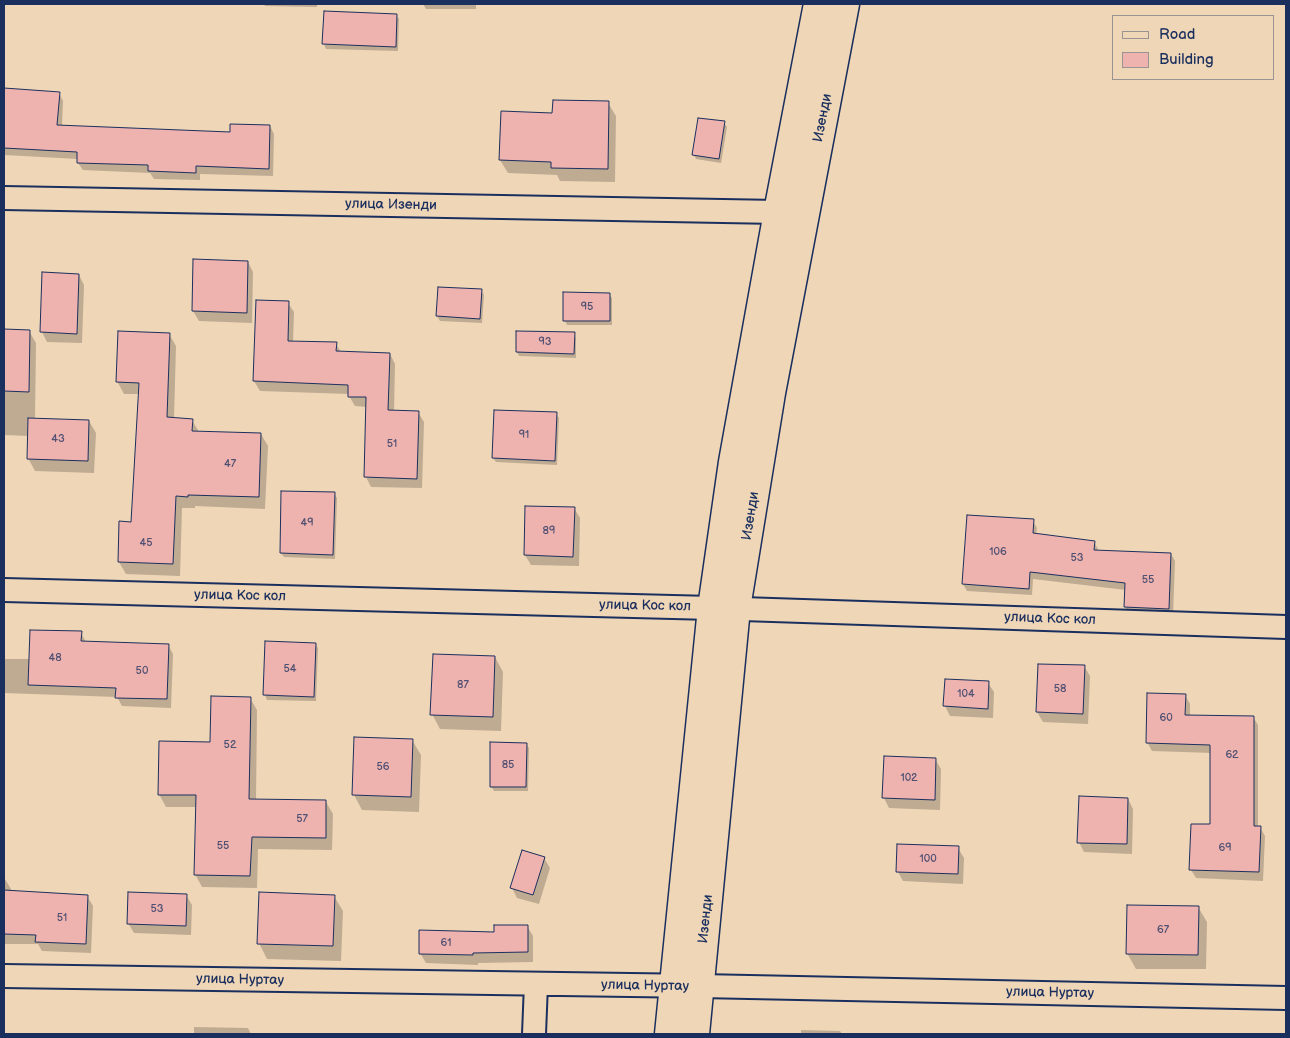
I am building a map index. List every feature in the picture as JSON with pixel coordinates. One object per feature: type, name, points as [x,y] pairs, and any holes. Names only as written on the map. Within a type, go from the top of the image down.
[{"type":"street","name":"Изенди","points":[[695,1034],[700,986],[733,462],[818,4]]},
{"type":"street","name":"Изенди","points":[[668,1034],[724,608],[771,392],[845,4]]},
{"type":"street","name":"улица Изенди","points":[[4,198],[778,212],[804,216]]},
{"type":"street","name":"улица Кос кол","points":[[4,590],[724,608],[1286,627]]},
{"type":"street","name":"улица Нуртау","points":[[4,976],[700,986],[1286,998]]},
{"type":"street","points":[[534,1034],[536,984]]},
{"type":"building","points":[[324,11],[397,14],[396,47],[322,44]]},
{"type":"building","points":[[4,88],[60,92],[57,125],[230,132],[230,124],[270,125],[269,169],[196,166],[196,173],[148,171],[148,165],[77,163],[77,152],[4,148]]},
{"type":"building","points":[[553,100],[609,101],[608,169],[551,168],[551,162],[499,160],[501,111],[552,113]]},
{"type":"building","points":[[698,118],[725,121],[719,159],[692,155]]},
{"type":"building","points":[[193,259],[248,261],[247,313],[192,311]]},
{"type":"building","points":[[42,272],[79,274],[77,334],[40,332]]},
{"type":"building","points":[[438,287],[482,289],[480,319],[436,316]]},
{"type":"building","points":[[563,292],[610,293],[610,321],[563,321]]},
{"type":"building","points":[[256,300],[289,301],[288,341],[337,342],[336,351],[390,353],[388,410],[419,411],[417,479],[364,477],[366,397],[348,397],[348,385],[253,381]]},
{"type":"building","points":[[4,329],[30,330],[29,392],[4,391]]},
{"type":"building","points":[[118,331],[170,333],[167,417],[193,419],[192,431],[261,433],[259,497],[176,496],[173,564],[118,562],[119,521],[131,522],[139,383],[116,382]]},
{"type":"building","points":[[516,331],[575,332],[574,354],[516,352]]},
{"type":"building","points":[[494,410],[557,412],[555,461],[492,458]]},
{"type":"building","points":[[28,418],[89,420],[88,461],[27,459]]},
{"type":"building","points":[[281,491],[335,492],[333,555],[280,553]]},
{"type":"building","points":[[525,506],[575,507],[573,557],[524,555]]},
{"type":"building","points":[[967,515],[1034,519],[1033,533],[1095,541],[1094,550],[1171,553],[1169,609],[1124,607],[1125,583],[1030,572],[1029,589],[962,584]]},
{"type":"building","points":[[30,630],[82,631],[81,641],[169,644],[167,699],[115,698],[116,688],[28,685]]},
{"type":"building","points":[[265,641],[316,643],[314,697],[263,695]]},
{"type":"building","points":[[433,654],[495,656],[493,717],[430,715]]},
{"type":"building","points":[[1038,664],[1085,665],[1083,714],[1036,712]]},
{"type":"building","points":[[945,679],[989,681],[988,709],[943,706]]},
{"type":"building","points":[[1147,693],[1186,694],[1185,715],[1254,716],[1254,826],[1261,826],[1259,872],[1189,870],[1191,824],[1210,824],[1210,745],[1146,743]]},
{"type":"building","points":[[211,696],[251,697],[249,799],[326,800],[326,838],[252,837],[250,876],[194,875],[196,795],[158,795],[159,741],[210,742]]},
{"type":"building","points":[[354,737],[413,739],[411,797],[352,795]]},
{"type":"building","points":[[490,742],[527,743],[526,787],[490,787]]},
{"type":"building","points":[[884,756],[936,758],[935,800],[882,798]]},
{"type":"building","points":[[1079,796],[1128,798],[1127,844],[1077,843]]},
{"type":"building","points":[[897,844],[959,846],[958,874],[896,872]]},
{"type":"building","points":[[522,850],[545,857],[533,895],[510,888]]},
{"type":"building","points":[[4,890],[88,895],[86,944],[35,942],[36,935],[4,934]]},
{"type":"building","points":[[128,892],[187,894],[186,926],[127,924]]},
{"type":"building","points":[[259,892],[335,895],[333,946],[257,944]]},
{"type":"building","points":[[1127,905],[1199,906],[1198,955],[1126,954]]},
{"type":"building","points":[[494,925],[528,925],[528,952],[473,953],[473,955],[419,954],[419,930],[494,932]]}]
